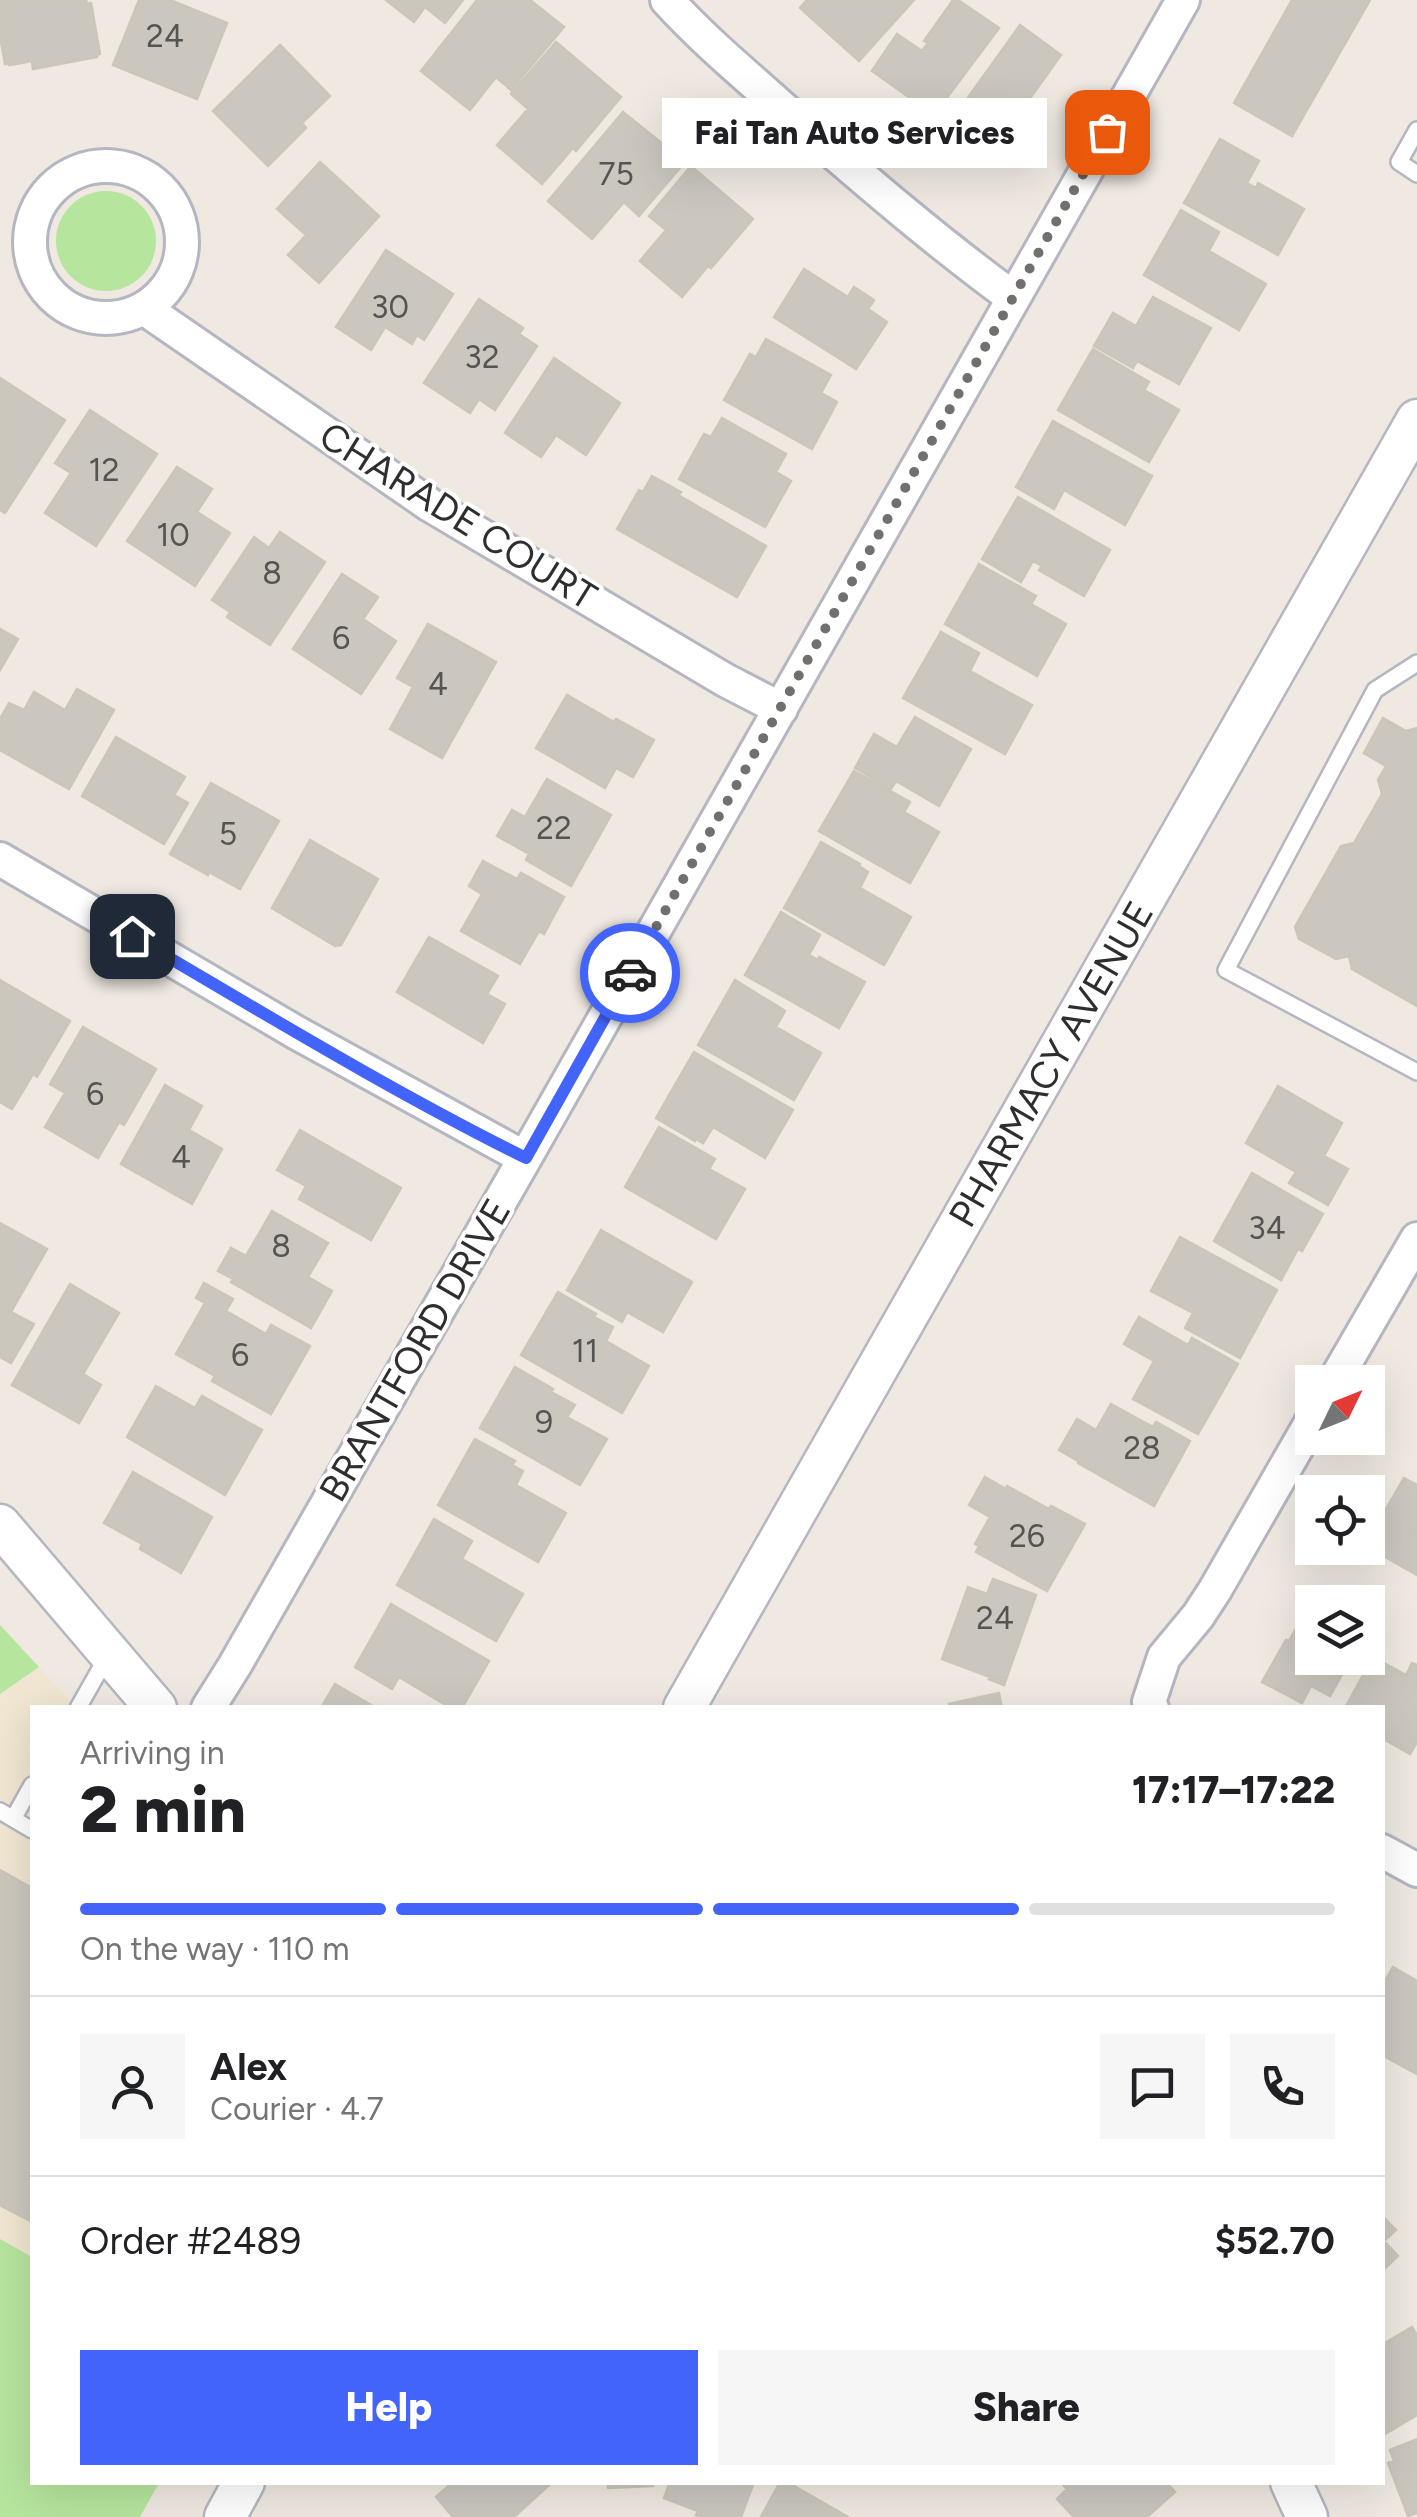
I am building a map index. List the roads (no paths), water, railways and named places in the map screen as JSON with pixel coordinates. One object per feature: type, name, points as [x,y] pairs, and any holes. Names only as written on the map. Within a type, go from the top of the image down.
[{"type":"street","points":[[666,0],[694,30],[881,194],[1012,298]]},
{"type":"street","name":"BRANTFORD DRIVE","points":[[210,1705],[526,1158],[1182,0]]},
{"type":"street","points":[[109,165],[134,170],[155,183],[171,201],[181,224],[183,249],[177,273],[164,294],[145,309],[121,318],[94,318],[70,310],[50,294],[35,272],[29,247],[32,221],[43,198],[61,180],[85,168],[109,165]]},
{"type":"street","name":"CHARADE COURT","points":[[145,309],[430,505],[725,680],[781,709]]},
{"type":"street","name":"PHARMACY AVENUE","points":[[686,1705],[1412,438]]},
{"type":"street","points":[[0,860],[297,1033],[526,1158]]},
{"type":"street","points":[[1344,1365],[1417,1239]]},
{"type":"street","points":[[1150,1705],[1164,1657],[1198,1616],[1295,1449]]},
{"type":"street","points":[[0,1526],[154,1705]]},
{"type":"street","points":[[1385,1852],[1417,1870]]},
{"type":"street","points":[[224,2517],[242,2485]]},
{"type":"street","points":[[1291,2485],[1307,2517]]},
{"type":"lane","points":[[1417,130],[1398,162],[1417,174]]},
{"type":"lane","points":[[1417,664],[1375,690],[1226,970],[1417,1072]]},
{"type":"lane","points":[[80,1705],[110,1652]]},
{"type":"lane","points":[[30,1787],[6,1815],[30,1829]]},
{"type":"place","name":"Fai Tan Auto Services","points":[[1107,132]]}]
